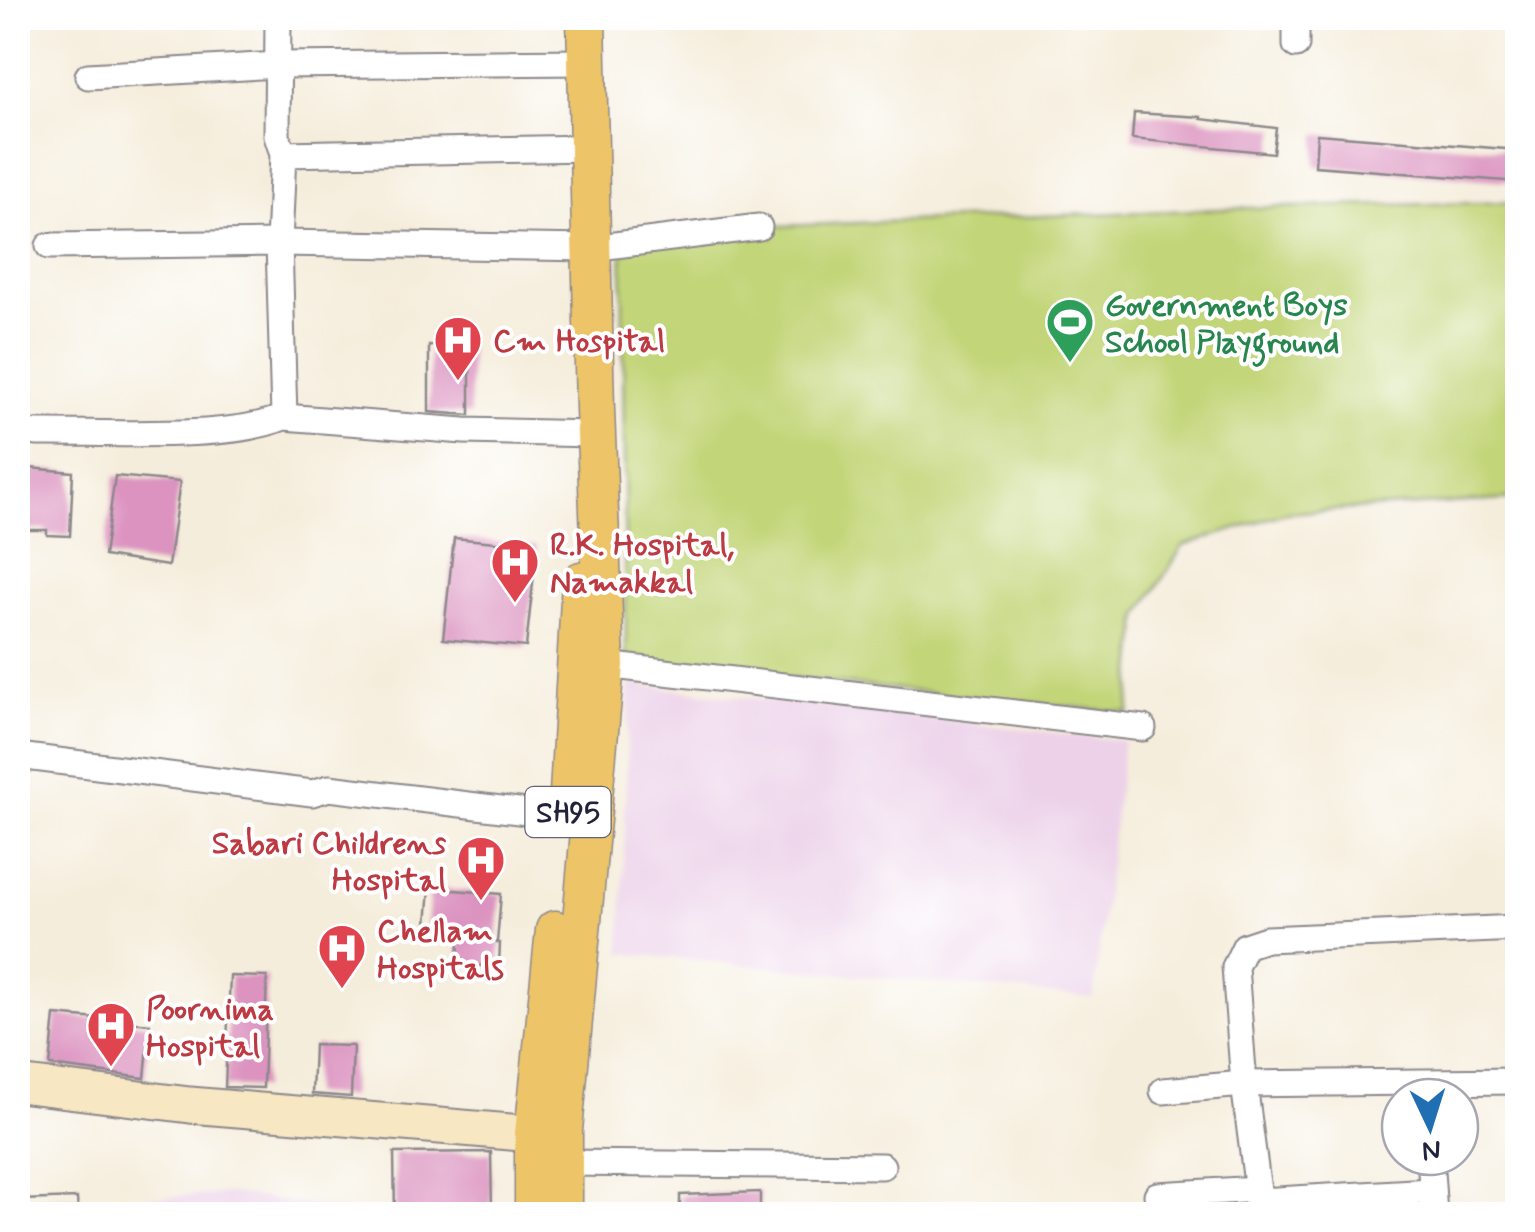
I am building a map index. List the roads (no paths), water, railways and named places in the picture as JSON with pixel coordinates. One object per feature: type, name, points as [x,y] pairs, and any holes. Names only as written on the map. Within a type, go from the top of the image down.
[{"type":"main road","name":"SH95","points":[[534,1214],[553,1143],[605,665],[594,421],[586,18]]},
{"type":"main road","name":"SH95","points":[[563,1214],[553,1143],[575,663],[594,421]]},
{"type":"street","points":[[278,18],[284,417]]},
{"type":"street","points":[[1296,18],[1296,45]]},
{"type":"street","points":[[88,76],[278,65],[587,62]]},
{"type":"street","points":[[282,154],[589,148]]},
{"type":"street","points":[[48,246],[279,243],[591,248],[759,227]]},
{"type":"street","points":[[37,432],[190,431],[267,424],[284,417],[464,431],[594,421]]},
{"type":"street","points":[[605,665],[1143,728]]},
{"type":"street","points":[[18,756],[312,793],[329,788],[568,816]]},
{"type":"street","points":[[1259,1201],[1234,967],[1245,946],[1266,939],[1518,928]]},
{"type":"street","points":[[1480,1085],[1518,1081]]},
{"type":"street","points":[[18,1084],[553,1143],[882,1166]]},
{"type":"street","points":[[1162,1091],[1244,1084],[1380,1088]]},
{"type":"street","points":[[1157,1194],[1259,1201],[1432,1203],[1431,1177]]},
{"type":"place","name":"Government Boys School Playground","points":[[1070,364]]},
{"type":"place","name":"Cm Hospital","points":[[458,382]]},
{"type":"place","name":"R.K. Hospital, Namakkal","points":[[515,604]]},
{"type":"place","name":"Sabari Childrens Hospital","points":[[481,902]]},
{"type":"place","name":"Chellam Hospitals","points":[[342,990]]},
{"type":"place","name":"Poornima Hospital","points":[[111,1068]]}]
